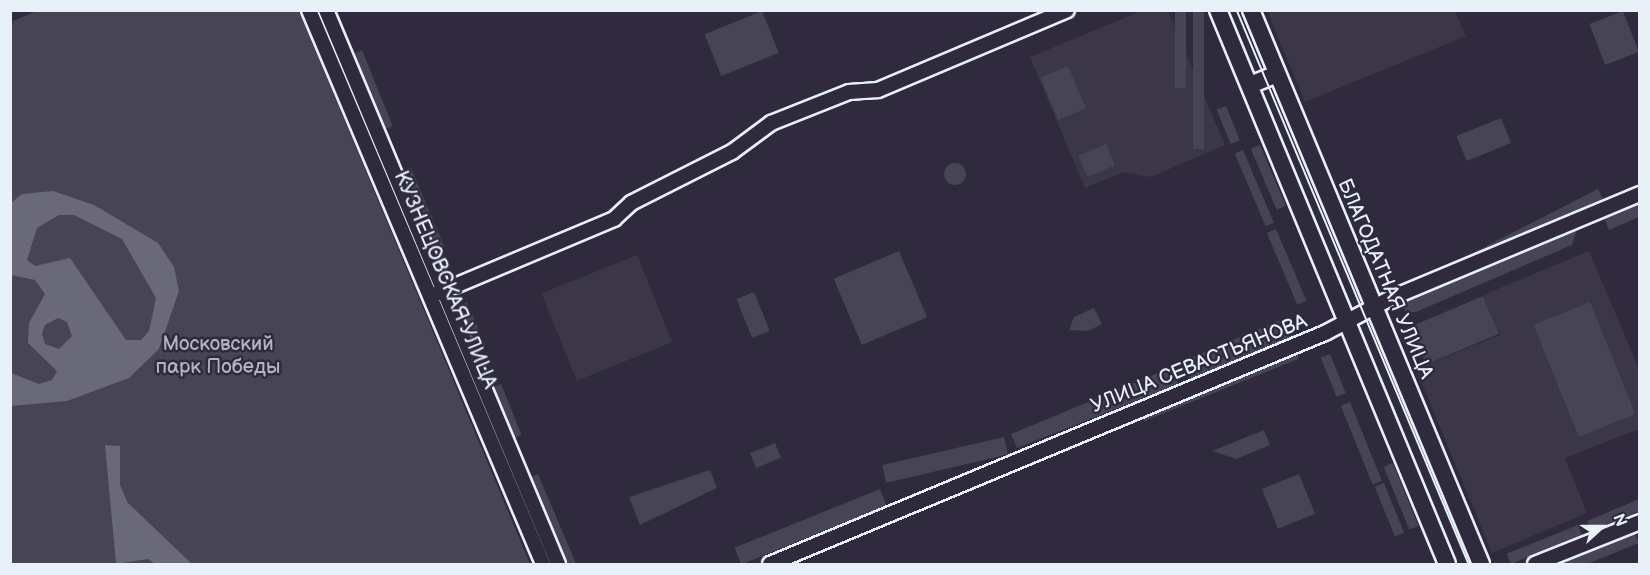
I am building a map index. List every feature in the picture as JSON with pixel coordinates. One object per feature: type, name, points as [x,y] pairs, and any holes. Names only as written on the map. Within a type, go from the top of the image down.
[{"type":"main road","points":[[1218,10],[1448,564]]},
{"type":"main road","name":"БЛАГОДАТНАЯ УЛИЦА","points":[[1251,10],[1481,564]]},
{"type":"main road","points":[[1250,85],[1277,74]]},
{"type":"street","name":"КУЗНЕЦОВСКАЯ УЛИЦА","points":[[309,10],[558,564]]},
{"type":"street","name":"КУЗНЕЦОВСКАЯ УЛИЦА","points":[[326,10],[543,564]]},
{"type":"street","points":[[437,294],[614,219],[631,203],[732,152],[771,123],[833,97],[878,90],[1067,10]]},
{"type":"street","name":"УЛИЦА СЕВАСТЬЯНОВА","points":[[770,564],[1346,322],[1374,307],[1640,194]]},
{"type":"street","points":[[1535,564],[1640,522]]},
{"type":"shaded area","points":[[1141,11],[1168,11],[1225,145],[1151,177],[1123,172],[1085,188],[1030,57]]},
{"type":"shaded area","points":[[1267,11],[1455,11],[1466,36],[1305,102]]},
{"type":"shaded area","points":[[1589,251],[1639,369],[1639,429],[1565,458],[1587,513],[1492,553],[1416,369],[1500,335],[1483,295]]},
{"type":"shaded area","points":[[637,255],[672,342],[577,381],[542,294]]},
{"type":"green space","name":"Московский парк Победы","points":[[39,10],[299,11],[530,564],[11,564],[10,34],[13,21]]},
{"type":"green space","points":[[762,11],[779,53],[721,76],[705,34]]},
{"type":"green space","points":[[1175,11],[1186,11],[1186,88],[1175,88]]},
{"type":"green space","points":[[1193,11],[1204,11],[1204,149],[1193,149]]},
{"type":"green space","points":[[1623,11],[1639,52],[1605,65],[1589,24]]},
{"type":"green space","points":[[362,50],[393,126],[384,129],[354,53]]},
{"type":"green space","points":[[1068,66],[1086,108],[1058,120],[1040,78]]},
{"type":"green space","points":[[1226,106],[1240,140],[1231,144],[1217,110]]},
{"type":"green space","points":[[1501,118],[1511,143],[1467,161],[1456,136]]},
{"type":"green space","points":[[1106,144],[1115,165],[1087,177],[1078,156]]},
{"type":"green space","points":[[1260,145],[1286,206],[1277,210],[1251,149]]},
{"type":"green space","points":[[1243,150],[1274,223],[1266,226],[1235,154]]},
{"type":"green space","points":[[951,163],[959,163],[966,170],[966,178],[959,185],[951,185],[944,178],[944,170]]},
{"type":"green space","points":[[411,168],[444,246],[435,250],[402,172]]},
{"type":"green space","points":[[1598,189],[1603,199],[1398,303],[1393,293]]},
{"type":"green space","points":[[1639,203],[1639,217],[1609,230],[1604,218]]},
{"type":"green space","points":[[1276,229],[1306,301],[1297,305],[1267,233]]},
{"type":"green space","points":[[1577,229],[1572,245],[1416,312],[1406,312],[1401,303]]},
{"type":"green space","points":[[899,251],[927,317],[862,345],[834,279]]},
{"type":"green space","points":[[754,292],[770,331],[752,338],[736,299]]},
{"type":"green space","points":[[1483,296],[1499,334],[1426,365],[1410,327]]},
{"type":"green space","points":[[467,302],[485,345],[477,349],[459,306]]},
{"type":"green space","points":[[1590,302],[1635,414],[1579,437],[1533,325]]},
{"type":"green space","points":[[1094,308],[1102,324],[1088,331],[1069,330],[1074,317]]},
{"type":"green space","points":[[1287,317],[1295,336],[1190,381],[1182,362]]},
{"type":"green space","points":[[1297,354],[1299,359],[1144,421],[1142,417]]},
{"type":"green space","points":[[1330,354],[1346,393],[1336,397],[1321,358]]},
{"type":"green space","points":[[1172,367],[1179,384],[1017,448],[1011,434]]},
{"type":"green space","points":[[501,384],[522,435],[512,439],[492,388]]},
{"type":"green space","points":[[1350,402],[1382,481],[1373,485],[1341,406]]},
{"type":"green space","points":[[1264,430],[1270,445],[1236,459],[1212,451]]},
{"type":"green space","points":[[1004,437],[1008,455],[886,483],[882,465]]},
{"type":"green space","points":[[775,443],[781,458],[756,468],[750,453]]},
{"type":"green space","points":[[1393,463],[1418,526],[1409,530],[1384,467]]},
{"type":"green space","points":[[710,470],[717,488],[640,525],[629,497]]},
{"type":"green space","points":[[538,474],[576,564],[566,564],[530,478]]},
{"type":"green space","points":[[1299,474],[1315,514],[1278,529],[1262,489]]},
{"type":"green space","points":[[1384,483],[1404,533],[1395,537],[1375,487]]},
{"type":"green space","points":[[880,489],[887,506],[742,564],[734,548]]},
{"type":"green space","points":[[1639,499],[1639,511],[1591,532],[1587,521]]},
{"type":"green space","points":[[1578,525],[1582,535],[1511,564],[1507,554]]},
{"type":"green space","points":[[1635,532],[1639,543],[1587,564],[1556,564]]},
{"type":"water","points":[[53,191],[94,205],[158,243],[174,267],[179,291],[159,349],[129,378],[67,401],[11,406],[11,373],[39,384],[52,380],[57,371],[28,343],[29,323],[45,294],[35,280],[11,275],[11,203],[22,194]],"holes":[[[59,215],[74,215],[122,239],[156,298],[149,331],[141,340],[126,340],[70,258],[35,266],[27,260],[37,228]],[[58,318],[67,322],[72,336],[59,349],[45,344],[42,334],[45,325]]]},
{"type":"water","points":[[105,445],[120,446],[120,485],[128,503],[192,564],[155,564],[148,559],[116,564]]},
{"type":"tram line","points":[[1237,10],[1469,564]]}]
